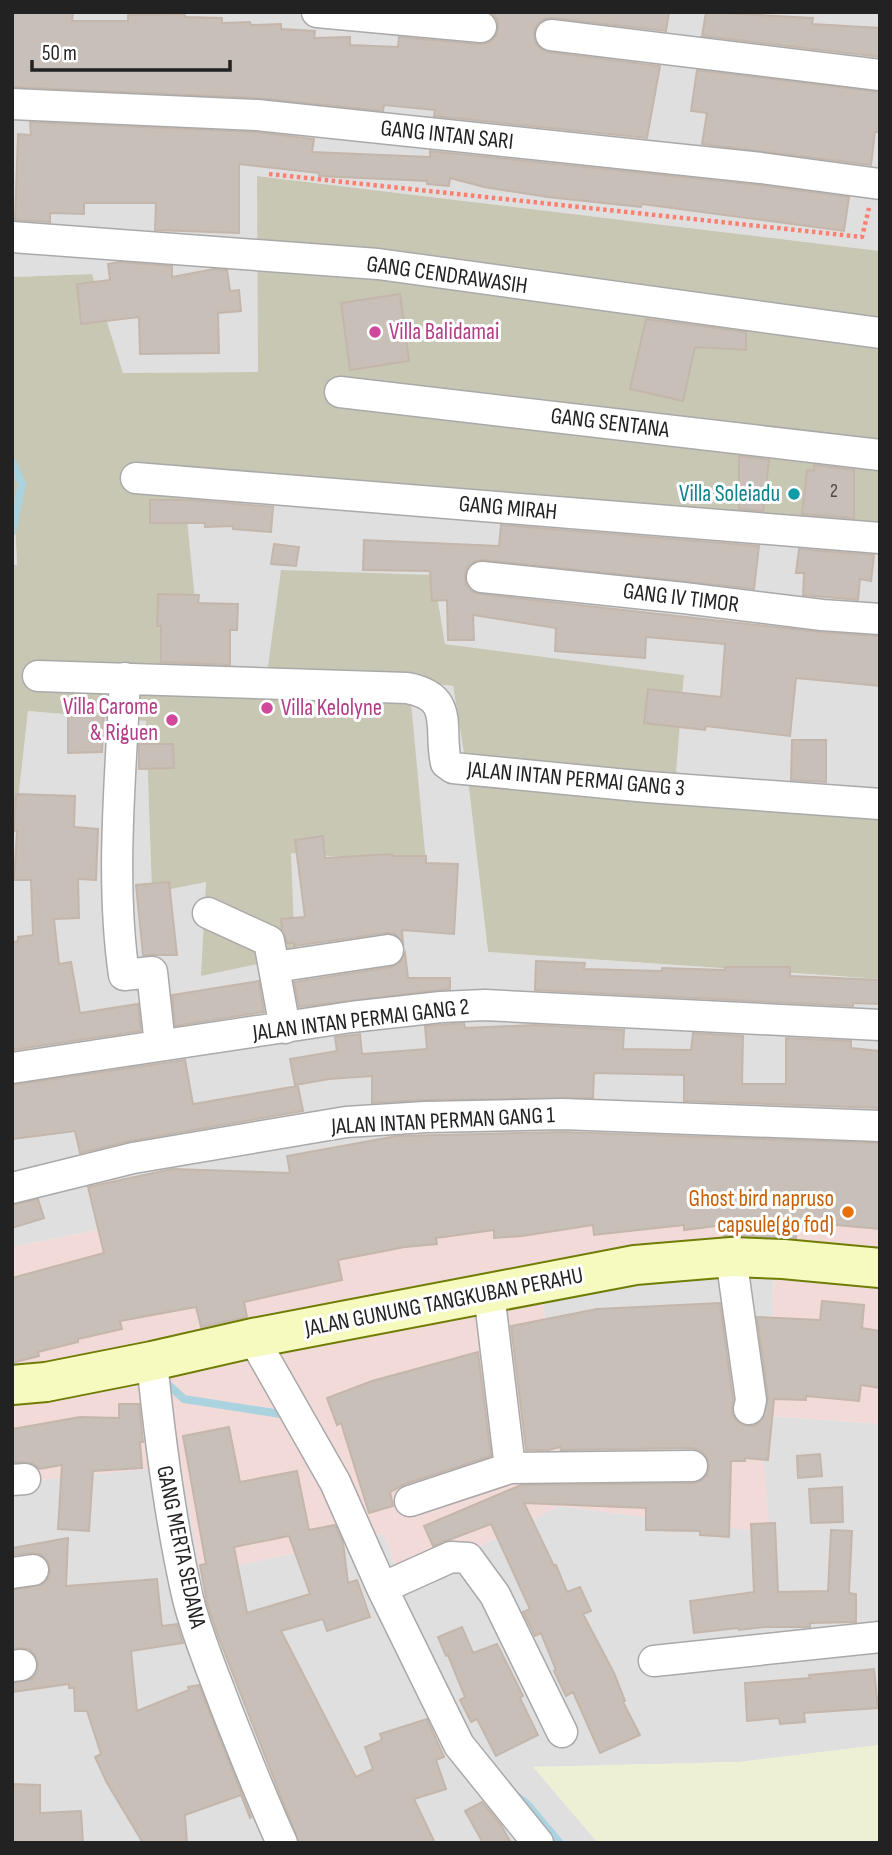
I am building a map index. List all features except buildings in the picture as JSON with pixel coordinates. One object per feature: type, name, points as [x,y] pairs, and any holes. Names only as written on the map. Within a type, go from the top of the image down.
[{"type":"main road","name":"JALAN GUNUNG TANGKUBAN PERAHU","points":[[12,1385],[46,1382],[253,1338],[635,1265],[731,1257],[880,1268]]},
{"type":"street","points":[[317,12],[481,27]]},
{"type":"street","points":[[551,35],[880,75]]},
{"type":"street","name":"GANG INTAN SARI","points":[[12,104],[267,116],[761,168],[877,184]]},
{"type":"street","name":"GANG CENDRAWASIH","points":[[12,237],[378,264],[880,333]]},
{"type":"street","name":"GANG SENTANA","points":[[340,392],[880,455]]},
{"type":"street","name":"GANG MIRAH","points":[[136,478],[880,538]]},
{"type":"street","name":"GANG IV TIMOR","points":[[482,577],[822,615],[880,619]]},
{"type":"street","name":"JALAN INTAN PERMAI GANG 3","points":[[38,676],[421,690],[431,696],[444,714],[444,754],[446,763],[453,768],[648,787],[880,804]]},
{"type":"street","points":[[125,678],[118,848],[119,934],[124,975],[152,972],[160,1045]]},
{"type":"street","points":[[208,913],[269,941],[285,1028]]},
{"type":"street","points":[[275,967],[388,950]]},
{"type":"street","name":"JALAN INTAN PERMAI GANG 2","points":[[12,1068],[392,1012],[485,1005],[880,1026]]},
{"type":"street","name":"JALAN INTAN PERMAN GANG 1","points":[[12,1188],[133,1158],[359,1121],[562,1114],[880,1126]]},
{"type":"street","points":[[731,1257],[751,1400],[749,1409]]},
{"type":"street","points":[[489,1293],[510,1468]]},
{"type":"street","points":[[253,1338],[335,1482],[382,1588],[459,1745],[524,1839]]},
{"type":"street","name":"GANG MERTA SEDANA","points":[[152,1361],[163,1461],[188,1599],[214,1676],[261,1797],[282,1843]]},
{"type":"street","points":[[410,1501],[510,1468],[692,1466]]},
{"type":"street","points":[[382,1588],[451,1557],[468,1558],[495,1595],[562,1732]]},
{"type":"street","points":[[654,1661],[880,1637]]},
{"type":"path","points":[[269,174],[862,237],[877,184]]},
{"type":"shaded area","points":[[12,12],[880,12],[880,251],[258,176],[259,372],[122,373],[92,274],[12,277]]},
{"type":"shaded area","points":[[257,176],[880,251],[880,537],[182,469],[203,680],[267,674],[281,570],[434,575],[445,644],[684,675],[675,786],[880,802],[880,979],[488,952],[467,771],[453,686],[409,681],[426,863],[291,853],[295,956],[201,976],[206,882],[152,893],[146,721],[28,711],[12,855],[12,564],[17,565],[12,457],[12,277],[92,274],[123,373],[258,372]]},
{"type":"shaded area","points":[[12,457],[17,565],[12,564]]},
{"type":"shaded area","points":[[182,468],[880,537],[880,802],[675,786],[684,675],[445,644],[435,576],[267,675],[202,680]]},
{"type":"shaded area","points":[[409,680],[453,686],[467,771],[488,952],[880,979],[880,1187],[309,1188],[12,1247],[12,855],[28,711],[146,721],[152,893],[206,882],[202,976]]},
{"type":"shaded area","points":[[880,1187],[880,1424],[770,1416],[774,1265],[735,1263],[543,1299],[562,1465],[763,1454],[770,1533],[559,1506],[402,1585],[384,1534],[201,1573],[181,1465],[12,1483],[12,1247],[309,1188]]},
{"type":"shaded area","points":[[736,1263],[774,1265],[770,1416],[880,1424],[880,1745],[739,1762],[534,1767],[598,1843],[12,1843],[12,1483],[181,1465],[201,1573],[384,1534],[402,1585],[559,1506],[769,1532],[562,1465],[543,1299]]},
{"type":"shaded area","points":[[880,1745],[880,1843],[598,1843],[533,1767],[739,1762]]},
{"type":"waterway","points":[[12,461],[22,484],[12,532]]},
{"type":"waterway","points":[[162,1379],[184,1399],[287,1415]]},
{"type":"waterway","points":[[517,1796],[560,1843]]},
{"type":"place","name":"Villa Balidamai","points":[[375,332]]},
{"type":"place","name":"Villa Soleiadu","points":[[794,494]]},
{"type":"place","name":"Villa Kelolyne","points":[[267,708]]},
{"type":"place","name":"Villa Carome & Riguen","points":[[172,720]]},
{"type":"place","name":"Ghost bird napruso capsule(go fod)","points":[[848,1212]]}]
